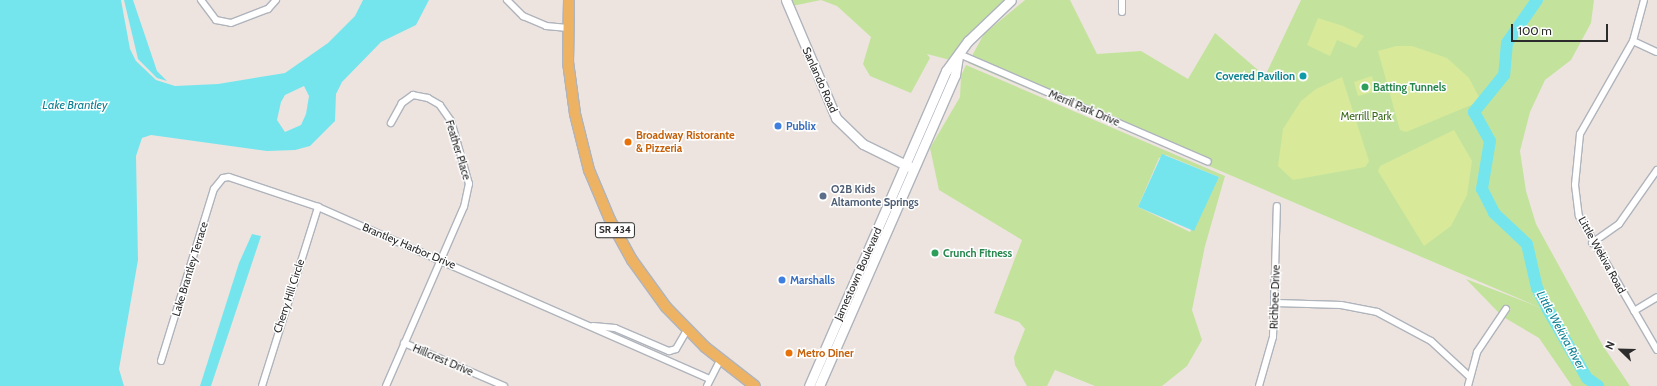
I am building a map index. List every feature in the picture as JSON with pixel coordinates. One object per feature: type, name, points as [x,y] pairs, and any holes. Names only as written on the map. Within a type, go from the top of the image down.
[{"type":"main road","name":"SR 434","points":[[569,0],[568,28],[574,108],[593,182],[632,260],[687,330],[720,360],[755,386]]},
{"type":"street","points":[[201,0],[216,20],[231,23],[268,9],[276,0]]},
{"type":"street","points":[[507,0],[523,16],[546,26],[568,28]]},
{"type":"street","name":"Sanlando Road","points":[[786,0],[836,118],[863,144],[909,166]]},
{"type":"street","points":[[959,54],[1012,0]]},
{"type":"street","points":[[1122,0],[1122,12]]},
{"type":"street","name":"Little Wekiva Road","points":[[1644,0],[1633,41],[1580,134],[1575,160],[1579,216],[1592,243],[1657,350]]},
{"type":"street","points":[[1633,41],[1657,52]]},
{"type":"street","name":"Jamestown Boulevard","points":[[809,386],[909,166],[955,75],[959,54]]},
{"type":"street","name":"Merril Park Drive","points":[[959,54],[1208,162]]},
{"type":"street","name":"Feather Place","points":[[391,123],[402,103],[413,95],[428,98],[440,105],[451,121],[469,184],[464,207],[443,260]]},
{"type":"street","name":"Jamestown Boulevard","points":[[819,386],[909,166]]},
{"type":"street","points":[[1592,243],[1619,224],[1657,170]]},
{"type":"street","name":"Brantley Harbor Drive","points":[[223,178],[235,178],[318,207],[443,260],[709,379]]},
{"type":"street","name":"Lake Brantley Terrace","points":[[161,361],[214,189],[223,178]]},
{"type":"street","name":"Richbee Drive","points":[[1259,386],[1273,337],[1276,303],[1277,206]]},
{"type":"street","name":"Cherry Hill Circle","points":[[262,386],[318,207]]},
{"type":"street","points":[[386,386],[443,260]]},
{"type":"street","points":[[1634,311],[1657,297]]},
{"type":"street","points":[[1276,303],[1342,305],[1377,312],[1425,336],[1470,377]]},
{"type":"street","points":[[1468,386],[1477,352],[1506,310]]},
{"type":"street","name":"Brantley Harbor Drive","points":[[591,326],[615,328],[669,351],[676,348],[687,330]]},
{"type":"street","name":"Hillcrest Drive","points":[[404,344],[504,386]]},
{"type":"street","points":[[707,386],[709,379],[720,360]]},
{"type":"green space","points":[[789,0],[821,0],[792,6]]},
{"type":"green space","points":[[821,0],[1006,0],[950,60],[927,54],[930,58],[911,93],[870,76],[863,64],[871,37],[837,6]]},
{"type":"green space","name":"Merrill Park","points":[[1025,0],[1070,0],[1097,54],[1141,51],[1188,79],[1215,33],[1265,76],[1301,0],[1535,0],[1507,43],[1503,75],[1472,113],[1474,122],[1485,132],[1487,143],[1478,187],[1486,206],[1525,246],[1541,308],[968,63],[984,34]]},
{"type":"green space","points":[[1538,0],[1594,0],[1591,23],[1571,60],[1545,80],[1530,112],[1520,151],[1526,191],[1536,224],[1603,346],[1630,386],[1572,386],[1539,338],[1505,318],[1511,309],[1505,305],[1499,313],[1466,279],[1544,309],[1527,245],[1488,205],[1481,187],[1490,142],[1487,131],[1476,114],[1505,77],[1510,44]]},
{"type":"green space","points":[[1318,18],[1343,26],[1364,36],[1356,48],[1337,40],[1330,56],[1307,45]]},
{"type":"green space","points":[[1396,46],[1412,46],[1447,58],[1469,78],[1481,101],[1406,132],[1400,130],[1378,51]]},
{"type":"green space","points":[[966,65],[1225,176],[1205,246],[1192,310],[1202,340],[1187,366],[1162,386],[1095,386],[1055,370],[1047,386],[1027,386],[1015,365],[1014,357],[1025,329],[1019,322],[994,313],[1022,240],[939,190],[930,148],[960,97],[961,76]],"holes":[[[1166,155],[1219,177],[1190,232],[1138,207],[1159,158]]]},
{"type":"green space","name":"Batting Tunnels","points":[[1372,76],[1376,91],[1358,96],[1354,82]]},
{"type":"green space","points":[[1342,77],[1369,161],[1365,167],[1293,180],[1278,166],[1283,129],[1301,101],[1316,89]]},
{"type":"green space","points":[[1454,130],[1472,161],[1467,195],[1451,226],[1424,246],[1378,171],[1380,166]]},
{"type":"water","name":"Lake Brantley","points":[[0,0],[121,0],[130,49],[136,61],[156,80],[175,86],[218,84],[285,73],[328,43],[355,16],[363,0],[429,0],[416,25],[381,42],[342,82],[336,94],[335,121],[310,146],[295,150],[267,151],[151,135],[142,138],[136,156],[138,260],[119,369],[124,386],[0,386]],"holes":[[[304,86],[309,96],[306,114],[301,125],[285,132],[277,120],[281,102],[285,95]]]},
{"type":"water","points":[[124,0],[133,0],[157,71],[167,81],[157,78],[138,59]]},
{"type":"water","points":[[1162,154],[1219,177],[1194,231],[1138,207]]},
{"type":"water","points":[[252,234],[261,236],[211,386],[200,386],[239,263]]},
{"type":"waterway","name":"Little Wekiva River","points":[[1537,0],[1507,43],[1504,75],[1474,112],[1490,141],[1482,189],[1494,213],[1527,244],[1537,288],[1587,378],[1598,386]]},
{"type":"place","name":"Covered Pavilion","points":[[1303,76]]},
{"type":"place","name":"Batting Tunnels","points":[[1365,87]]},
{"type":"place","name":"Publix","points":[[778,126]]},
{"type":"place","name":"Broadway Ristorante & Pizzeria","points":[[628,142]]},
{"type":"place","name":"O2B Kids Altamonte Springs","points":[[823,196]]},
{"type":"place","name":"Crunch Fitness","points":[[935,253]]},
{"type":"place","name":"Marshalls","points":[[782,280]]},
{"type":"place","name":"Metro Diner","points":[[789,353]]}]
